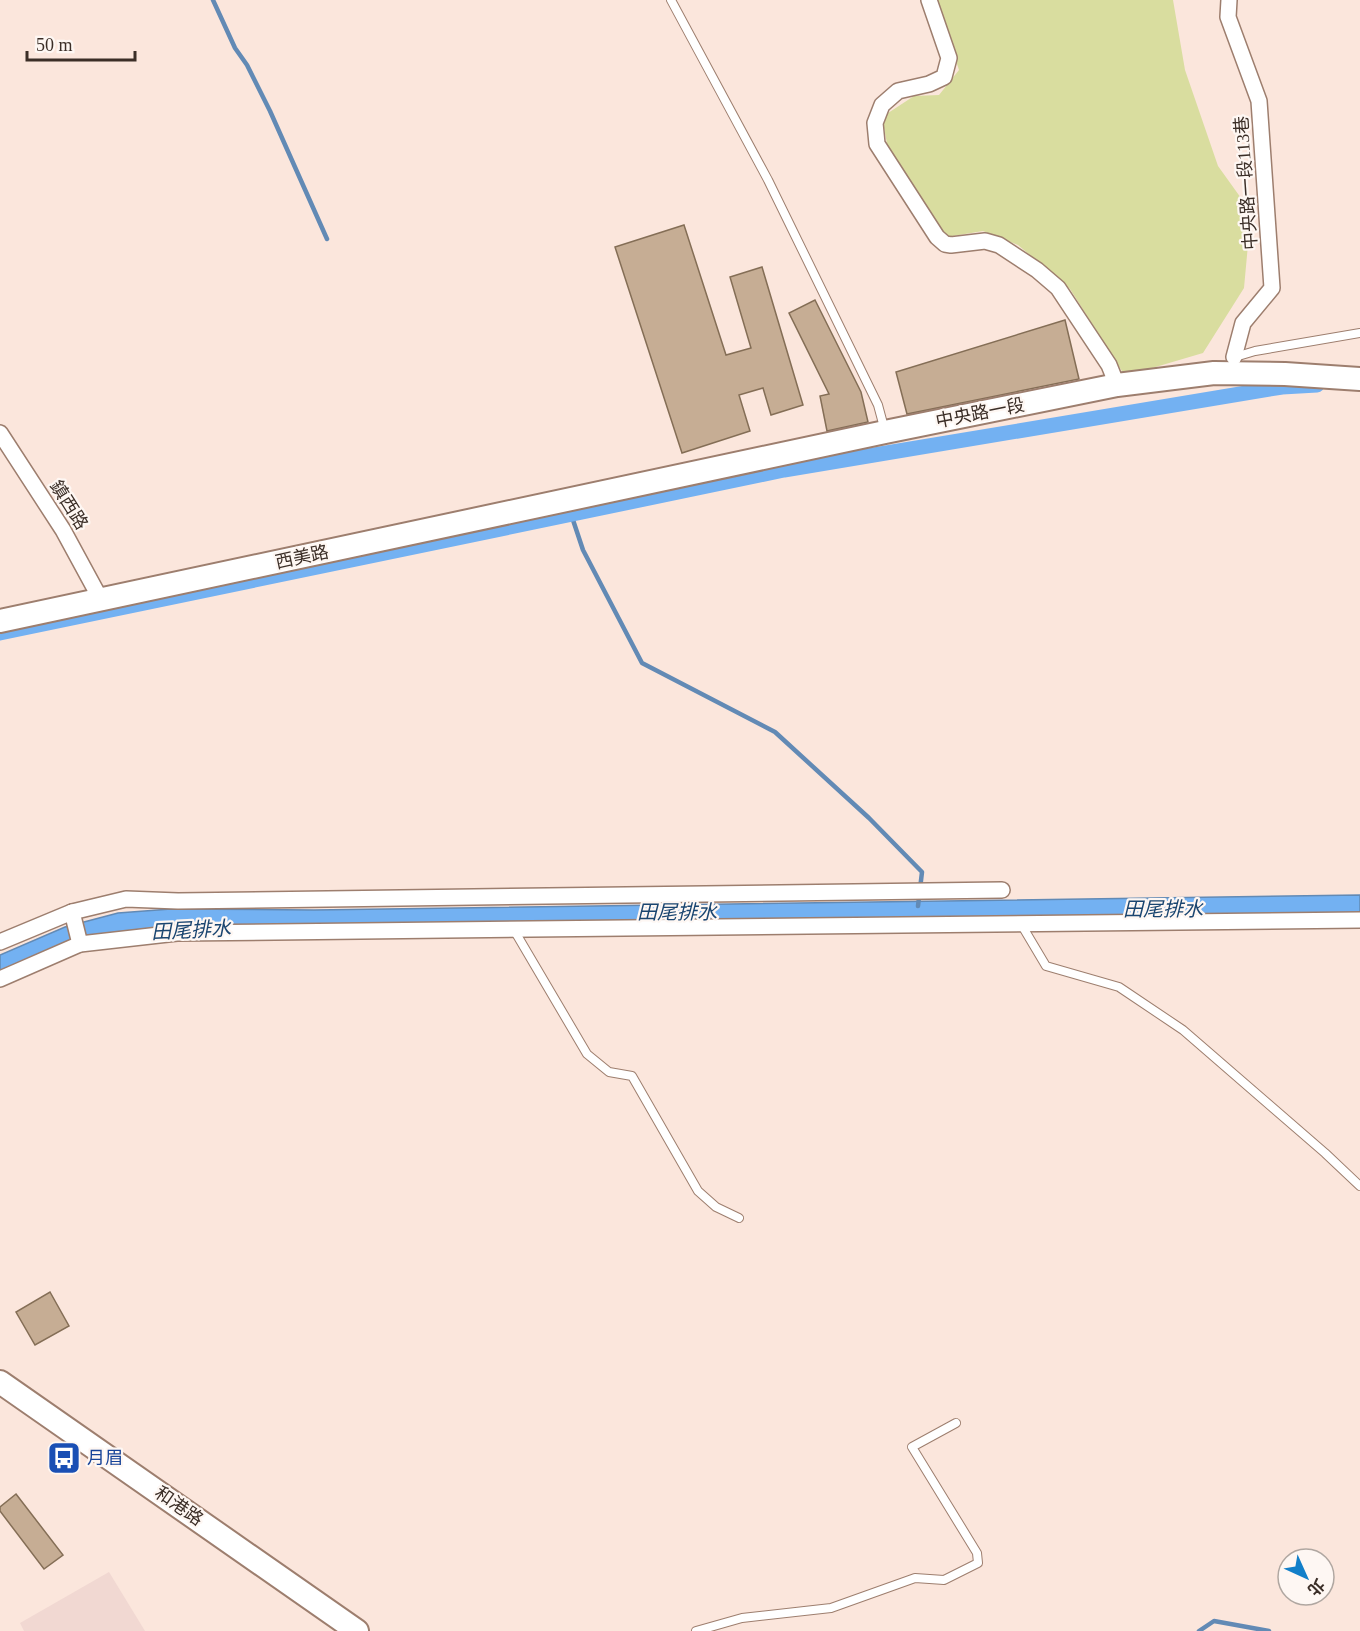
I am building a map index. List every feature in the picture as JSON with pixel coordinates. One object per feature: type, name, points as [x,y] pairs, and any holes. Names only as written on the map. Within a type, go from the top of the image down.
[{"type":"street","points":[[929,0],[949,58],[944,77],[930,84],[898,91],[882,105],[875,123],[877,144],[937,237],[945,244],[985,241],[999,245],[1037,270],[1058,288],[1108,365],[1117,385]]},
{"type":"street","name":"中央路一段113巷","points":[[1229,0],[1228,17],[1259,101],[1272,288],[1243,322],[1234,357]]},
{"type":"street","name":"中央路一段","points":[[604,491],[1117,385],[1214,373],[1286,374],[1360,379]]},
{"type":"street","name":"鎮西路","points":[[0,433],[63,530],[101,600]]},
{"type":"street","name":"西美路","points":[[0,621],[604,491]]},
{"type":"street","points":[[0,942],[72,912],[126,899],[178,901],[1002,890]]},
{"type":"street","points":[[72,912],[80,944]]},
{"type":"street","points":[[0,978],[80,944],[177,933],[1360,920]]},
{"type":"street","name":"和港路","points":[[0,1382],[357,1631]]},
{"type":"street","name":"和港路","points":[[0,1400],[332,1631]]},
{"type":"lane","points":[[671,0],[778,201],[878,405],[885,432]]},
{"type":"lane","points":[[1214,373],[1234,357],[1255,351],[1360,333]]},
{"type":"lane","points":[[1021,924],[1046,966],[1119,987],[1183,1030],[1360,1186]]},
{"type":"lane","points":[[514,930],[587,1054],[609,1072],[632,1076],[698,1191],[716,1207],[739,1218]]},
{"type":"lane","points":[[696,1631],[742,1618],[831,1608],[915,1578],[944,1580],[978,1563],[977,1553],[912,1447],[956,1424]]},
{"type":"shaded area","points":[[109,1572],[145,1631],[24,1631],[20,1623]]},
{"type":"green space","points":[[936,0],[1173,0],[1185,70],[1218,166],[1251,212],[1244,288],[1203,353],[1125,376],[1070,289],[1018,245],[983,231],[947,237],[888,149],[882,117],[914,96],[939,95],[959,70]]},
{"type":"water","name":"田尾排水","points":[[1360,895],[1360,916],[165,927],[92,935],[0,973],[0,955],[65,927],[118,913],[171,909],[314,910]]},
{"type":"building","points":[[684,225],[726,355],[751,348],[730,277],[762,267],[803,405],[771,415],[763,388],[739,395],[750,431],[682,453],[615,247]]},
{"type":"building","points":[[815,300],[861,392],[868,422],[827,431],[820,396],[829,394],[789,313]]},
{"type":"building","points":[[1065,320],[1079,379],[907,414],[896,372]]},
{"type":"building","points":[[50,1292],[69,1326],[35,1345],[16,1312]]},
{"type":"building","points":[[16,1494],[63,1555],[44,1569],[0,1511],[0,1507]]},
{"type":"waterway","points":[[213,0],[235,48],[247,65],[270,111],[327,239]]},
{"type":"waterway","points":[[0,633],[784,470],[1282,387],[1317,385]]},
{"type":"waterway","points":[[571,514],[583,550],[642,663],[775,732],[869,818],[922,872],[918,906]]},
{"type":"waterway","points":[[1199,1631],[1214,1621],[1269,1631]]},
{"type":"place","name":"月眉","points":[[64,1458]]}]
